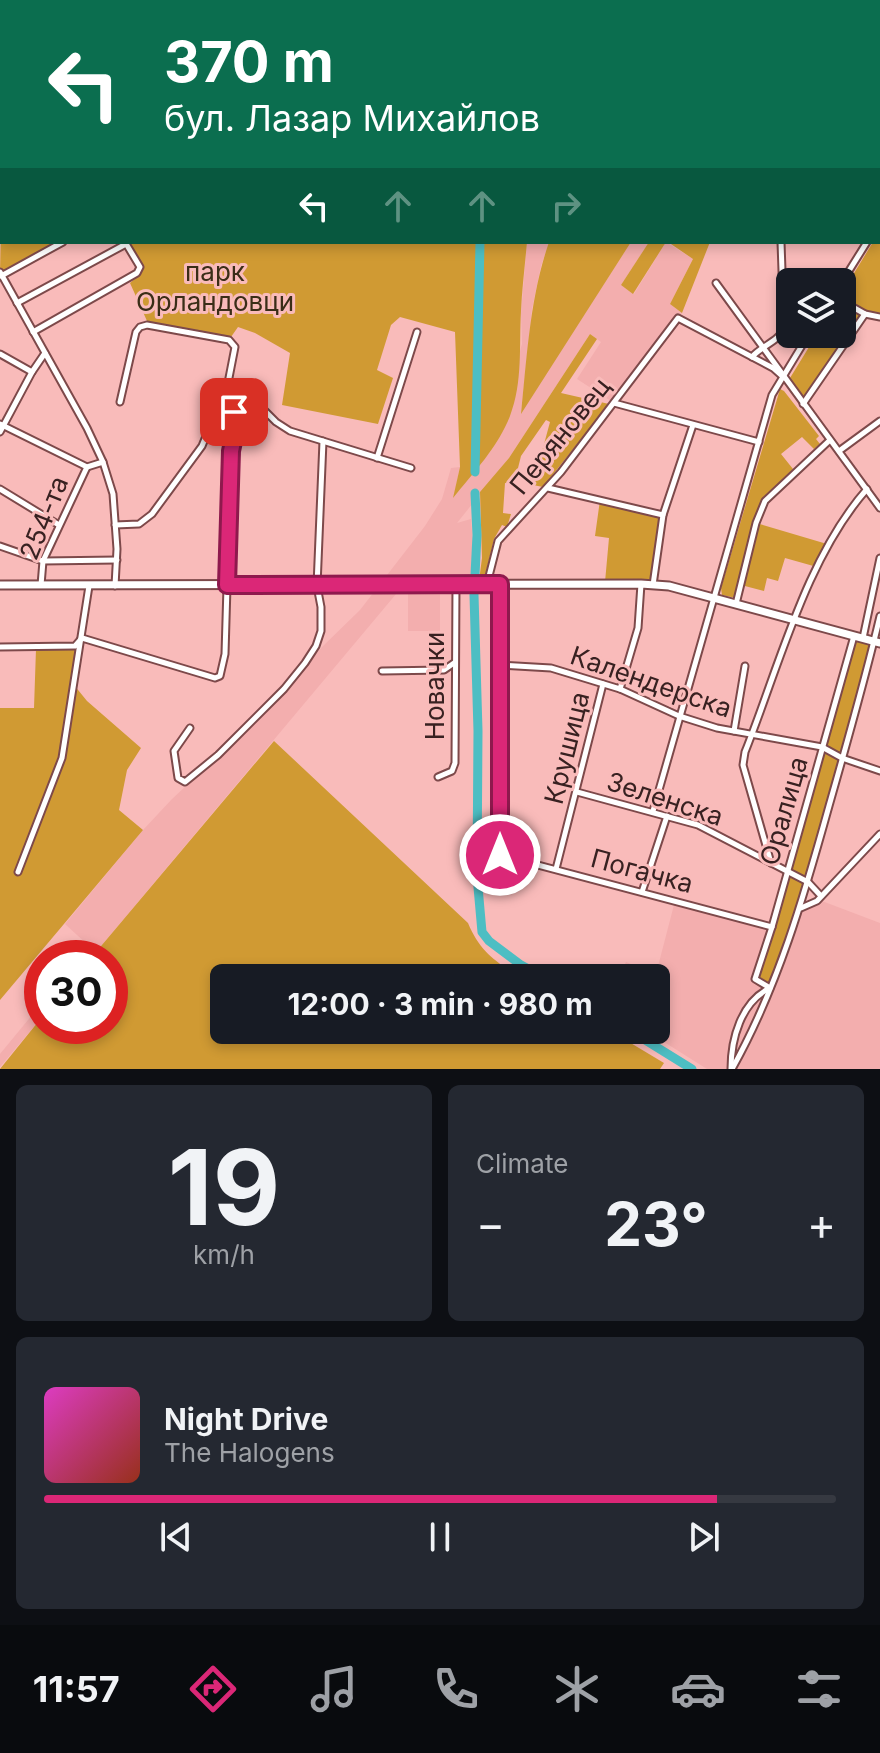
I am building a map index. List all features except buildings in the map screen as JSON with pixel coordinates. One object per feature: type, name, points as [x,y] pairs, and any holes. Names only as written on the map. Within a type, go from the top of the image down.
[{"type":"street","points":[[59,244],[1,275],[103,462],[113,494],[117,560],[115,586]]},
{"type":"street","points":[[17,303],[123,244]]},
{"type":"street","points":[[33,332],[137,273],[140,267],[126,244]]},
{"type":"street","points":[[781,244],[784,328],[782,334],[752,357],[782,376]]},
{"type":"street","points":[[851,268],[866,244]]},
{"type":"street","points":[[716,283],[880,508]]},
{"type":"street","points":[[856,309],[880,317]]},
{"type":"street","points":[[803,404],[865,314]]},
{"type":"street","name":"Перяновец","points":[[485,584],[498,541],[547,488],[678,318],[752,357]]},
{"type":"street","points":[[115,525],[139,524],[152,514],[202,446],[228,383],[235,347],[229,340],[147,325],[140,327],[136,332],[120,402]]},
{"type":"street","points":[[377,458],[417,332]]},
{"type":"street","points":[[653,811],[772,395],[800,348]]},
{"type":"street","points":[[45,353],[1,427],[87,467],[103,462]]},
{"type":"street","points":[[0,354],[32,372]]},
{"type":"street","points":[[228,383],[290,431],[411,468]]},
{"type":"street","points":[[614,403],[759,442]]},
{"type":"street","points":[[82,638],[215,678],[220,676],[225,654],[231,451],[238,418],[234,412],[218,407]]},
{"type":"street","points":[[839,451],[880,421]]},
{"type":"street","points":[[653,585],[663,515],[693,425]]},
{"type":"street","points":[[736,604],[756,523],[765,501],[830,440]]},
{"type":"street","points":[[190,728],[174,751],[178,778],[185,782],[218,755],[284,689],[316,646],[321,631],[317,586],[323,441]]},
{"type":"street","name":"254-та","points":[[41,585],[43,561],[87,467]]},
{"type":"street","points":[[547,488],[663,515]]},
{"type":"street","points":[[0,489],[59,525]]},
{"type":"street","points":[[771,863],[743,765],[794,619],[827,544],[867,489]]},
{"type":"street","points":[[0,546],[43,561],[117,560]]},
{"type":"street","points":[[863,638],[880,558]]},
{"type":"street","name":"Новачки","points":[[438,777],[452,771],[455,763],[456,584]]},
{"type":"street","points":[[500,584],[500,665]]},
{"type":"street","points":[[0,585],[641,584],[669,586],[877,642]]},
{"type":"street","name":"Крушица","points":[[620,689],[638,628],[641,584]]},
{"type":"street","points":[[18,872],[62,758],[89,586]]},
{"type":"street","points":[[870,608],[880,614]]},
{"type":"street","name":"Оралица","points":[[731,1069],[746,1044],[770,988],[800,908],[877,642],[880,614]]},
{"type":"street","name":"Оралица","points":[[770,988],[755,979],[854,636]]},
{"type":"street","points":[[0,647],[75,646],[82,638]]},
{"type":"street","points":[[382,671],[444,670],[455,662]]},
{"type":"street","name":"Календерска","points":[[500,665],[551,668],[620,689],[679,716],[734,731],[822,747],[842,758],[880,771]]},
{"type":"street","name":"Погачка","points":[[500,665],[500,855],[772,927]]},
{"type":"street","points":[[734,731],[745,666]]},
{"type":"street","name":"Крушица","points":[[556,869],[603,684]]},
{"type":"street","name":"Зеленска","points":[[577,792],[698,825],[808,882],[821,896]]},
{"type":"street","points":[[642,892],[667,816]]},
{"type":"street","points":[[800,908],[821,896],[880,834]]},
{"type":"street","points":[[731,1069],[731,1056],[743,1014],[751,1001],[770,988]]},
{"type":"shaded area","points":[[527,244],[548,244],[532,309],[521,412],[630,244],[648,244],[621,285],[634,294],[665,244],[693,259],[670,304],[682,313],[614,403],[577,379],[601,342],[590,334],[509,458],[457,523],[471,519],[470,584],[413,585],[412,575],[106,940],[82,940],[65,924],[143,830],[270,708],[322,647],[360,610],[425,526],[442,499],[451,468],[460,467],[454,496],[493,448],[522,344],[521,313]]},
{"type":"shaded area","points":[[408,592],[440,592],[440,631],[408,631]]},
{"type":"shaded area","points":[[675,901],[772,927],[800,908],[822,901],[880,923],[880,1069],[707,1069],[667,1044],[670,1044],[670,964],[659,964]]},
{"type":"shaded area","points":[[24,1025],[24,1038],[0,1067],[0,1054]]},
{"type":"green space","points":[[1,244],[53,244],[0,273]]},
{"type":"green space","name":"парк Орландовци","points":[[129,244],[527,244],[519,377],[510,416],[485,459],[453,498],[460,467],[455,332],[400,317],[391,325],[377,370],[393,378],[378,424],[282,405],[290,353],[238,327],[231,337],[147,321],[130,283],[143,266]]},
{"type":"green space","points":[[548,244],[630,244],[521,414],[533,305]]},
{"type":"green space","points":[[648,244],[665,244],[633,294],[621,285]]},
{"type":"green space","points":[[671,244],[709,244],[682,313],[670,304],[693,259]]},
{"type":"green space","points":[[872,244],[880,244],[880,314],[863,311],[856,321],[856,270]]},
{"type":"green space","points":[[590,334],[597,339],[561,393],[609,404],[543,487],[533,485],[550,422],[546,420],[521,456],[514,484],[505,483],[503,513],[511,514],[507,527],[502,525],[494,539],[484,580],[479,581],[482,558],[480,492],[509,458]]},
{"type":"green space","points":[[808,348],[838,348],[804,397],[790,378]]},
{"type":"green space","points":[[780,389],[819,436],[816,439],[820,444],[814,449],[802,437],[781,454],[793,469],[763,500],[756,514],[736,598],[722,595],[721,588]]},
{"type":"green space","points":[[600,500],[663,515],[653,585],[605,582],[609,538],[595,536]]},
{"type":"green space","points":[[756,523],[827,544],[817,567],[785,558],[778,581],[767,578],[764,591],[741,585]]},
{"type":"green space","points":[[854,636],[874,641],[808,882],[770,988],[755,979]]},
{"type":"green space","points":[[36,649],[75,649],[74,685],[87,701],[141,748],[127,770],[119,810],[143,830],[50,940],[24,940],[24,971],[0,1000],[0,708],[34,708]]},
{"type":"green space","points":[[274,741],[468,923],[478,942],[500,964],[210,964],[210,1044],[632,1044],[664,1063],[660,1069],[0,1069],[24,1039],[24,1044],[128,1044],[128,940],[106,940]]},
{"type":"waterway","points":[[475,472],[480,244]]},
{"type":"waterway","points":[[475,493],[477,876],[482,932],[520,964]]},
{"type":"waterway","points":[[652,1044],[692,1069]]},
{"type":"route","points":[[234,412],[238,418],[231,451],[227,585],[500,584],[500,855]]}]
